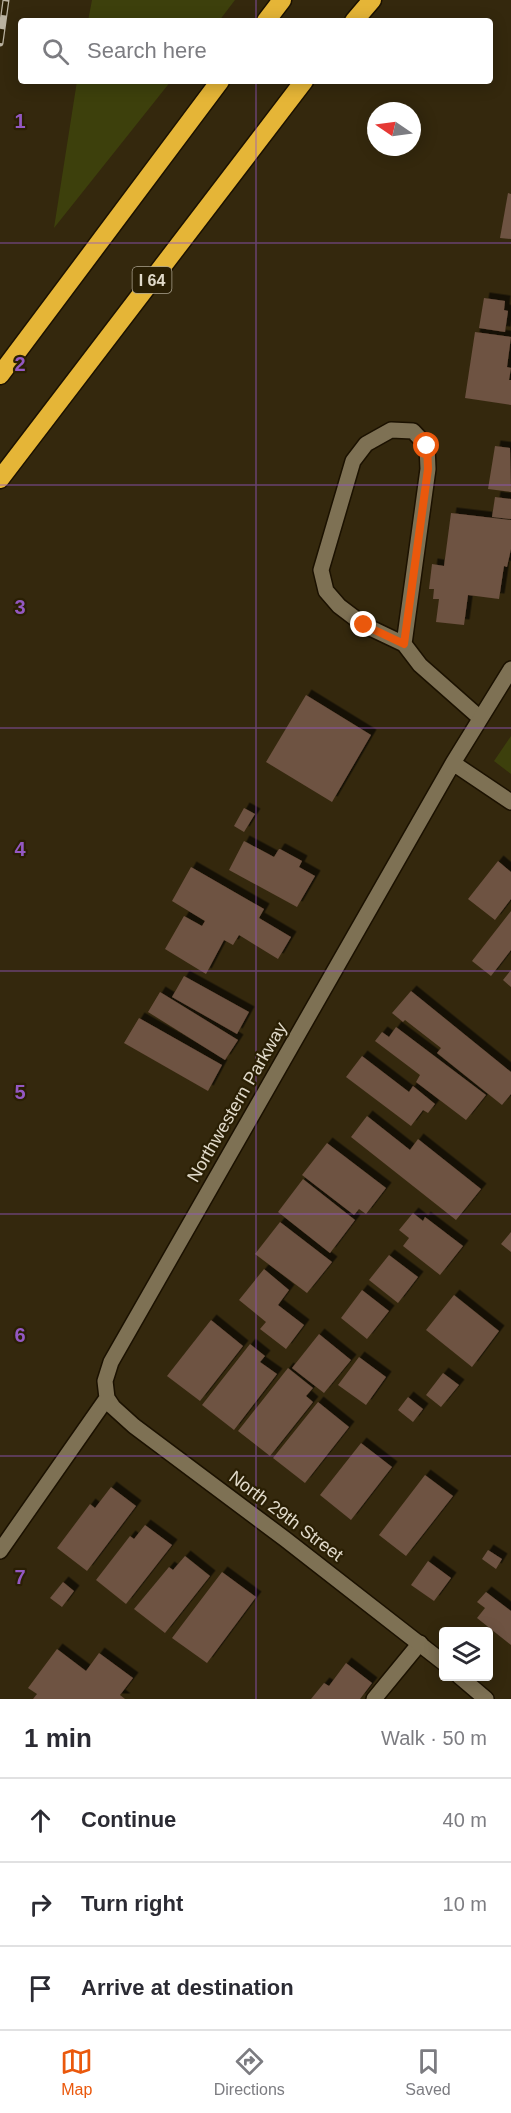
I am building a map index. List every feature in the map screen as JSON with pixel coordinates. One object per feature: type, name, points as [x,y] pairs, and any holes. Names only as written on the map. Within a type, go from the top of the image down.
[{"type":"highway","points":[[268,18],[282,0]]},
{"type":"highway","points":[[357,18],[372,0]]},
{"type":"highway","points":[[0,375],[218,84]]},
{"type":"highway","name":"I 64","points":[[0,479],[302,84]]},
{"type":"street","points":[[404,644],[428,469],[427,446],[413,431],[391,430],[366,444],[353,461],[321,570],[326,591],[339,606],[364,625],[404,644],[420,665],[480,718]]},
{"type":"street","name":"Northwestern Parkway","points":[[107,1398],[105,1381],[111,1362],[453,763],[511,669]]},
{"type":"street","points":[[453,763],[511,802]]},
{"type":"street","points":[[0,1551],[107,1398]]},
{"type":"street","name":"North 29th Street","points":[[107,1398],[113,1407],[134,1426],[439,1659]]},
{"type":"street","points":[[374,1699],[420,1643]]},
{"type":"street","points":[[464,1681],[486,1699]]},
{"type":"shaded area","points":[[92,0],[235,0],[221,18],[89,18]]},
{"type":"shaded area","points":[[77,84],[169,84],[54,228]]},
{"type":"shaded area","points":[[511,736],[511,774],[494,761]]},
{"type":"building","points":[[508,193],[511,194],[511,239],[500,238]]},
{"type":"building","points":[[484,298],[505,301],[504,310],[508,311],[505,332],[479,328]]},
{"type":"building","points":[[475,332],[511,337],[507,367],[511,368],[509,380],[511,380],[511,405],[465,398]]},
{"type":"building","points":[[495,446],[510,448],[511,492],[488,489]]},
{"type":"building","points":[[495,497],[511,499],[511,519],[492,517]]},
{"type":"building","points":[[451,513],[511,520],[511,549],[507,567],[504,566],[499,599],[468,595],[464,625],[436,622],[439,599],[433,599],[434,589],[429,589],[432,564],[444,566]]},
{"type":"building","points":[[306,695],[371,735],[332,802],[266,762]]},
{"type":"building","points":[[244,808],[255,814],[244,832],[234,826]]},
{"type":"building","points":[[244,841],[274,857],[280,849],[302,861],[299,867],[315,876],[297,907],[229,870]]},
{"type":"building","points":[[498,861],[511,872],[511,899],[495,920],[468,899]]},
{"type":"building","points":[[191,867],[264,909],[259,918],[291,937],[278,959],[239,935],[233,945],[224,940],[206,974],[165,949],[184,916],[202,926],[205,921],[172,901]]},
{"type":"building","points":[[511,911],[511,950],[491,976],[472,961]]},
{"type":"building","points":[[511,970],[511,987],[503,980]]},
{"type":"building","points":[[184,976],[249,1012],[237,1034],[172,997]]},
{"type":"building","points":[[411,991],[511,1072],[511,1094],[502,1105],[437,1053],[441,1048],[405,1020],[403,1022],[392,1013]]},
{"type":"building","points":[[160,992],[238,1040],[225,1060],[148,1012]]},
{"type":"building","points":[[139,1018],[222,1065],[208,1091],[124,1043]]},
{"type":"building","points":[[396,1027],[486,1095],[466,1120],[416,1082],[420,1075],[375,1041],[382,1032],[389,1037]]},
{"type":"building","points":[[362,1056],[409,1092],[413,1086],[435,1104],[428,1113],[423,1110],[411,1126],[346,1077]]},
{"type":"building","points":[[367,1116],[410,1150],[418,1139],[481,1189],[456,1220],[351,1137]]},
{"type":"building","points":[[327,1143],[386,1188],[366,1214],[359,1209],[354,1215],[302,1175]]},
{"type":"building","points":[[303,1179],[355,1220],[330,1253],[278,1212]]},
{"type":"building","points":[[413,1213],[423,1221],[425,1217],[463,1246],[440,1275],[403,1246],[409,1238],[399,1230]]},
{"type":"building","points":[[280,1222],[332,1262],[307,1293],[255,1254]]},
{"type":"building","points":[[511,1232],[511,1252],[501,1244]]},
{"type":"building","points":[[389,1255],[418,1277],[398,1303],[369,1280]]},
{"type":"building","points":[[264,1269],[289,1290],[278,1305],[304,1325],[286,1349],[260,1329],[266,1322],[239,1300]]},
{"type":"building","points":[[362,1290],[389,1311],[367,1339],[341,1318]]},
{"type":"building","points":[[454,1295],[499,1331],[472,1367],[426,1330]]},
{"type":"building","points":[[211,1320],[243,1346],[200,1401],[167,1376]]},
{"type":"building","points":[[319,1334],[351,1360],[324,1393],[292,1368]]},
{"type":"building","points":[[250,1344],[265,1356],[260,1362],[277,1374],[234,1430],[202,1405]]},
{"type":"building","points":[[359,1357],[386,1377],[366,1405],[338,1385]]},
{"type":"building","points":[[288,1368],[313,1388],[306,1396],[313,1402],[270,1456],[238,1431]]},
{"type":"building","points":[[443,1373],[459,1385],[441,1407],[426,1395]]},
{"type":"building","points":[[408,1397],[423,1409],[413,1422],[398,1410]]},
{"type":"building","points":[[318,1402],[349,1427],[305,1483],[273,1458]]},
{"type":"building","points":[[361,1443],[392,1467],[351,1520],[320,1495]]},
{"type":"building","points":[[425,1475],[453,1496],[406,1556],[379,1535]]},
{"type":"building","points":[[111,1487],[136,1506],[87,1571],[57,1548],[90,1504],[95,1508]]},
{"type":"building","points":[[145,1525],[172,1545],[126,1604],[96,1580],[130,1536],[134,1539]]},
{"type":"building","points":[[488,1550],[502,1559],[496,1569],[482,1559]]},
{"type":"building","points":[[185,1556],[210,1576],[165,1633],[134,1609],[169,1567],[173,1570]]},
{"type":"building","points":[[428,1561],[451,1578],[434,1601],[411,1585]]},
{"type":"building","points":[[222,1572],[256,1597],[207,1663],[172,1638]]},
{"type":"building","points":[[63,1582],[74,1591],[62,1607],[50,1598]]},
{"type":"building","points":[[486,1592],[511,1611],[511,1645],[493,1631],[493,1627],[488,1627],[477,1618],[485,1608],[477,1602]]},
{"type":"building","points":[[57,1649],[86,1671],[99,1653],[133,1678],[120,1695],[125,1699],[33,1699],[37,1694],[28,1688]]},
{"type":"building","points":[[346,1663],[372,1683],[360,1699],[311,1699],[324,1683],[329,1686]]},
{"type":"railway","points":[[0,43],[6,0]]},
{"type":"route","points":[[364,625],[404,644],[428,469],[427,446]]}]
